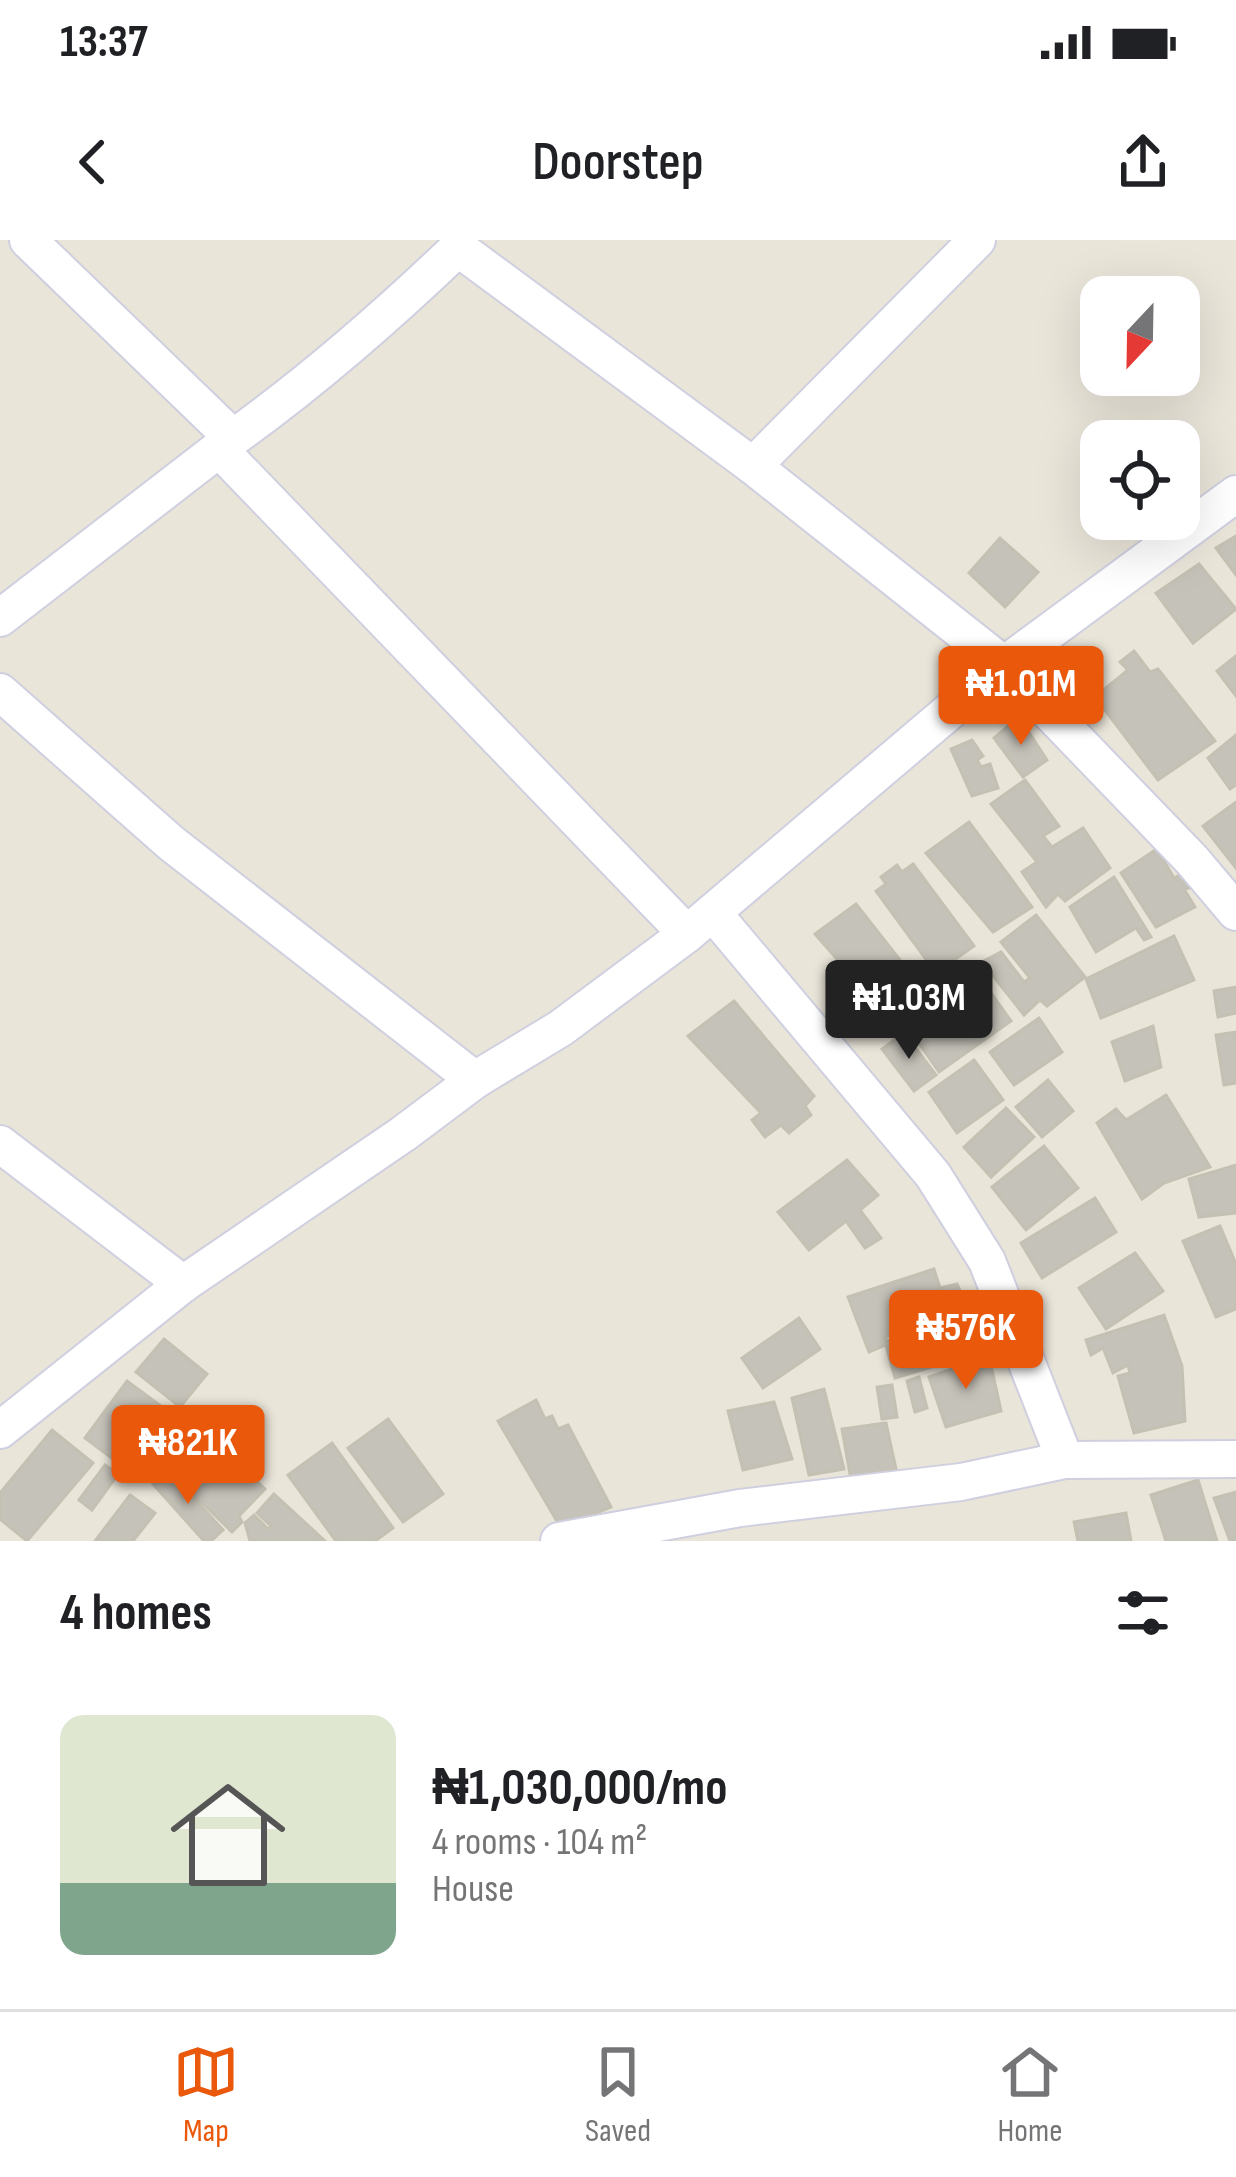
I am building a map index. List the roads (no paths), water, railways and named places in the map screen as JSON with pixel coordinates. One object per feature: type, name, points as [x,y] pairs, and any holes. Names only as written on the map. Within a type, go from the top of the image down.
[{"type":"street","points":[[28,240],[700,924],[933,1175],[987,1261],[1065,1460]]},
{"type":"street","points":[[753,466],[977,240]]},
{"type":"street","points":[[0,618],[304,388],[371,332],[457,243],[753,466],[1004,664],[1236,912]]},
{"type":"street","points":[[0,1430],[183,1284],[475,1080],[561,1028],[700,924],[1004,664],[1236,494]]},
{"type":"street","points":[[0,692],[171,843],[475,1080]]},
{"type":"street","points":[[0,1144],[183,1284]]},
{"type":"street","points":[[559,1541],[740,1508],[961,1482],[1065,1460],[1236,1459]]}]
